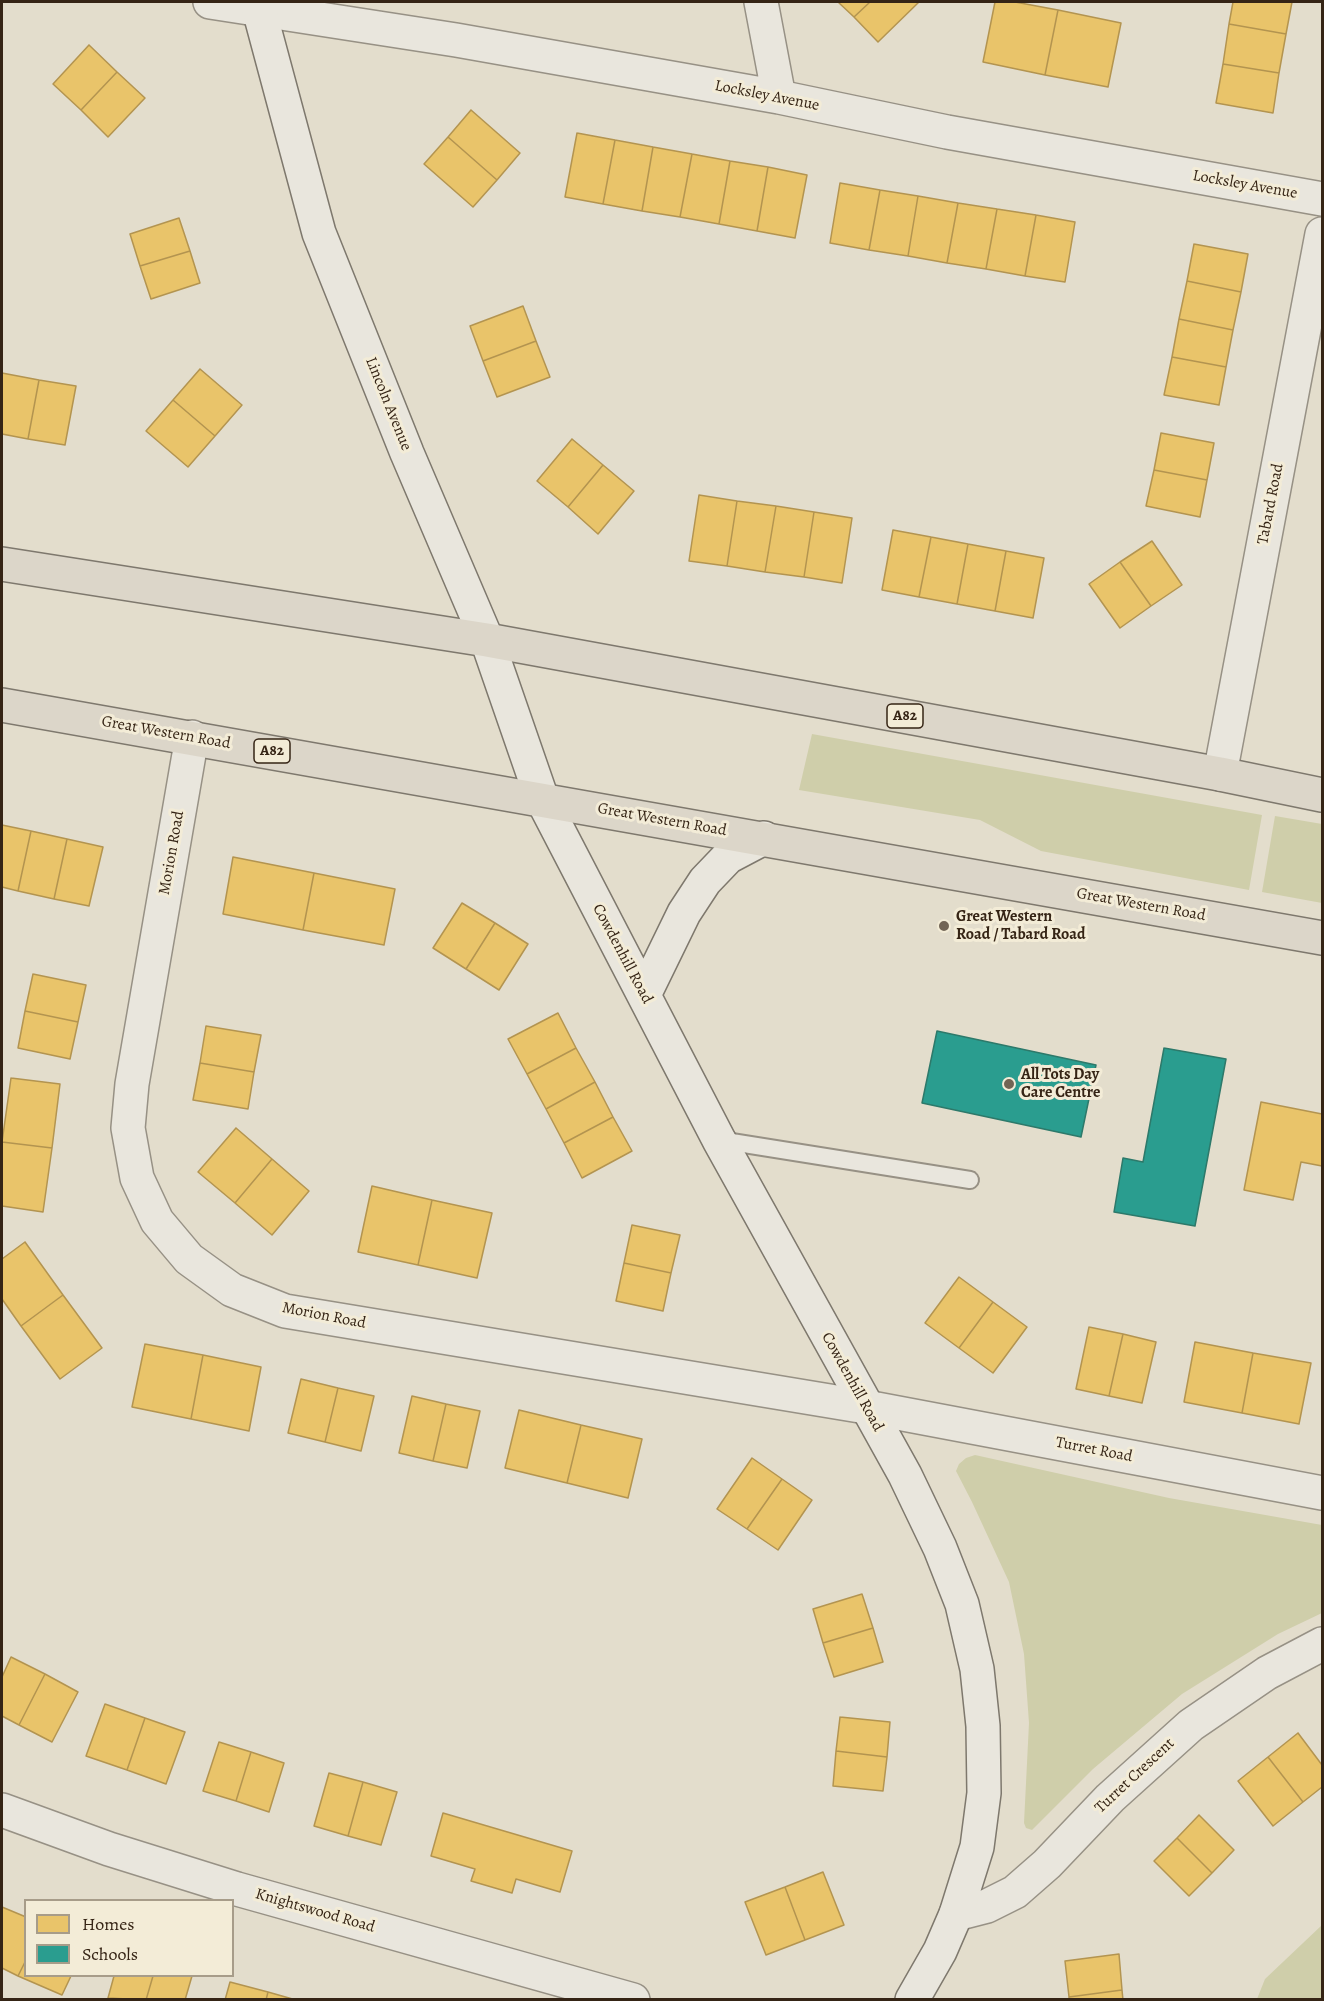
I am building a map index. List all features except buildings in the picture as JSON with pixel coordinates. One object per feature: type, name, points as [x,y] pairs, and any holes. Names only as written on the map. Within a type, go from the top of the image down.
[{"type":"main road","name":"A82","points":[[2,564],[487,640],[1220,774],[1323,795]]},
{"type":"main road","name":"Great Western Road","points":[[2,705],[1323,938]]},
{"type":"street","name":"Locksley Avenue","points":[[210,2],[258,6],[779,97],[947,132],[1323,199]]},
{"type":"street","points":[[761,2],[779,97]]},
{"type":"street","name":"Lincoln Avenue","points":[[258,6],[319,233],[407,453],[487,640],[542,799]]},
{"type":"street","name":"Tabard Road","points":[[1220,774],[1323,234]]},
{"type":"street","name":"Morion Road","points":[[192,737],[132,1084],[128,1128],[137,1178],[156,1221],[189,1259],[232,1290],[285,1311],[866,1407]]},
{"type":"street","name":"Cowdenhill Road","points":[[542,799],[719,1140],[905,1475],[940,1548],[962,1604],[977,1669],[983,1726],[984,1793],[977,1847],[956,1914],[940,1951],[912,2000]]},
{"type":"street","points":[[644,996],[684,913],[705,880],[728,857],[764,838]]},
{"type":"street","name":"Turret Road","points":[[866,1407],[1323,1493]]},
{"type":"street","name":"Turret Crescent","points":[[956,1914],[987,1906],[1015,1892],[1047,1864],[1110,1798],[1191,1725],[1267,1673],[1323,1644]]},
{"type":"street","name":"Knightswood Road","points":[[2,1810],[109,1849],[237,1889],[633,2000]]},
{"type":"lane","points":[[719,1140],[970,1180]]},
{"type":"green space","points":[[812,734],[1262,815],[1249,890],[1041,851],[980,820],[799,790]]},
{"type":"green space","points":[[1275,816],[1322,824],[1322,903],[1262,892]]},
{"type":"green space","points":[[975,1455],[1169,1498],[1322,1525],[1322,1613],[1278,1634],[1182,1694],[1093,1769],[1032,1830],[1026,1828],[1024,1823],[1029,1723],[1024,1654],[1009,1582],[956,1471],[959,1464],[966,1458]]},
{"type":"green space","points":[[1322,1925],[1322,1999],[1257,1999],[1265,1979]]},
{"type":"place","name":"Great Western Road / Tabard Road","points":[[944,926]]},
{"type":"place","name":"All Tots Day Care Centre","points":[[1009,1084]]}]
